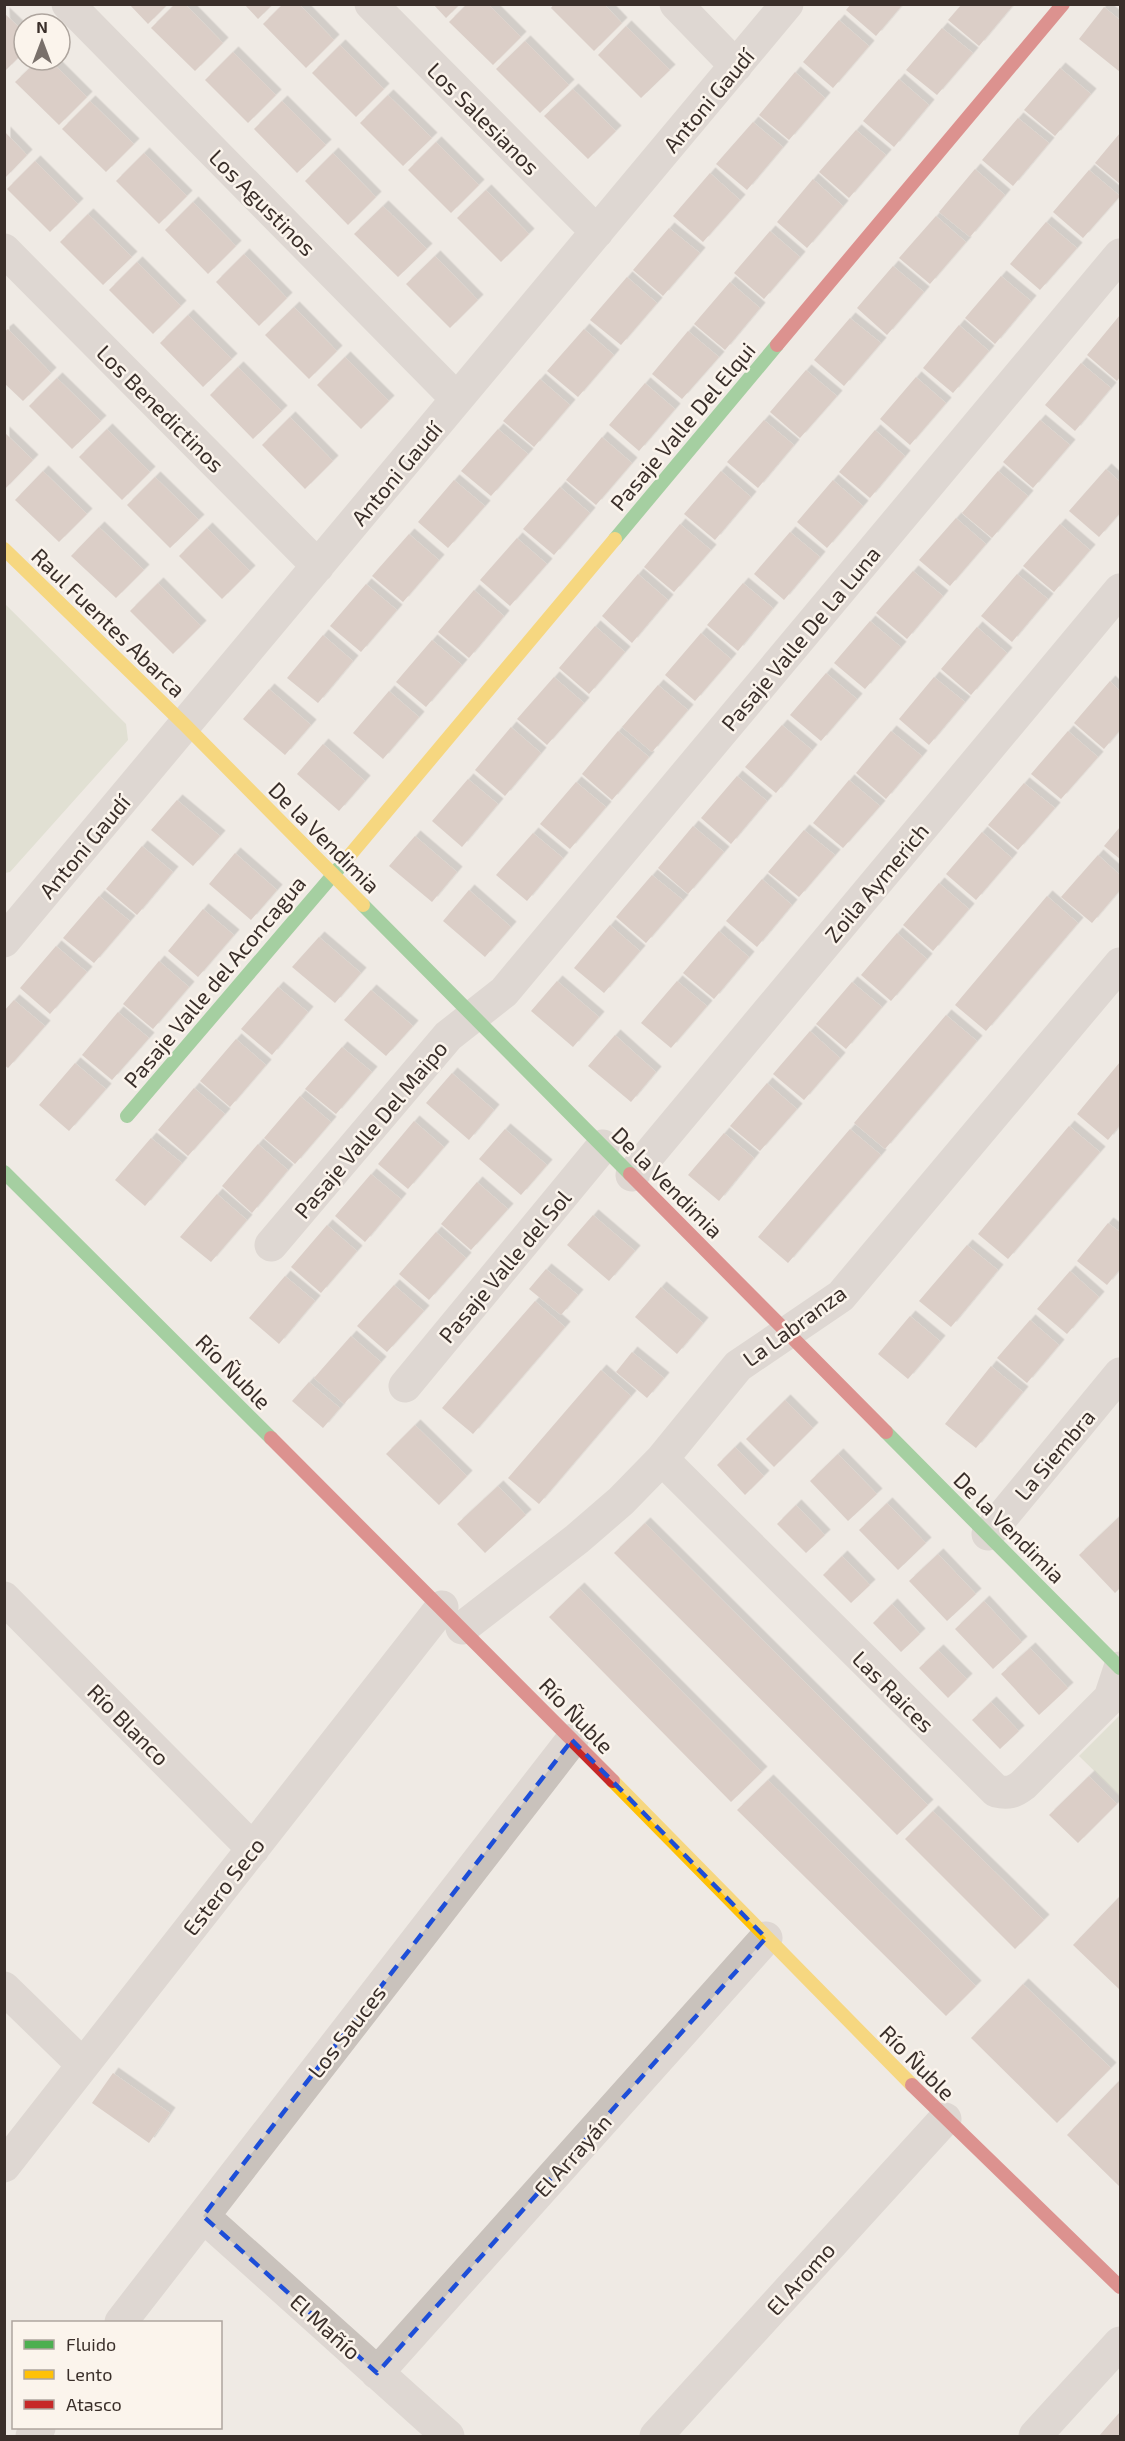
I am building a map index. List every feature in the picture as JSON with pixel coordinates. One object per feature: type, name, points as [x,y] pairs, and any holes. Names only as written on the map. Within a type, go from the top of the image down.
[{"type":"street","name":"Los Agustinos","points":[[68,4],[457,399]]},
{"type":"street","name":"Los Salesianos","points":[[371,4],[597,232]]},
{"type":"street","points":[[676,4],[736,66]]},
{"type":"street","name":"Antoni Gaudí","points":[[5,939],[787,4]]},
{"type":"street","name":"Pasaje Valle Del Elqui","points":[[333,874],[1063,4]]},
{"type":"street","name":"Los Benedictinos","points":[[4,250],[318,566]]},
{"type":"street","name":"Pasaje Valle De La Luna","points":[[474,1016],[504,992],[1120,255]]},
{"type":"street","name":"Raul Fuentes Abarca","points":[[4,549],[185,725]]},
{"type":"street","name":"Zoila Aymerich","points":[[632,1175],[1120,590]]},
{"type":"street","name":"De la Vendimia","points":[[185,725],[1120,1668]]},
{"type":"street","name":"Pasaje Valle del Aconcagua","points":[[127,1116],[333,874]]},
{"type":"street","name":"La Labranza","points":[[452,1618],[586,1531],[621,1501],[662,1459],[738,1366],[841,1296],[1120,964]]},
{"type":"street","name":"Pasaje Valle Del Maipo","points":[[271,1245],[440,1046],[474,1016]]},
{"type":"street","name":"Pasaje Valle del Sol","points":[[405,1386],[603,1146]]},
{"type":"street","name":"Río Ñuble","points":[[4,1172],[452,1618],[945,2119],[1120,2287]]},
{"type":"street","name":"La Siembra","points":[[988,1534],[1120,1374]]},
{"type":"street","name":"Las Raices","points":[[662,1459],[996,1791],[1014,1792],[1023,1785],[1110,1698],[1120,1668]]},
{"type":"street","name":"Río Blanco","points":[[4,1598],[253,1849]]},
{"type":"street","name":"Estero Seco","points":[[4,2166],[253,1849],[452,1618]]},
{"type":"street","name":"Los Sauces","points":[[122,2321],[572,1740]]},
{"type":"street","name":"El Arrayán","points":[[377,2373],[766,1938]]},
{"type":"street","points":[[4,1988],[83,2065]]},
{"type":"street","name":"El Aromo","points":[[656,2436],[945,2119]]},
{"type":"street","name":"El Mañío","points":[[203,2216],[448,2436]]},
{"type":"street","points":[[1035,2436],[1120,2343]]},
{"type":"highlighted area","points":[[572,1740],[766,1938],[377,2373],[203,2216]]},
{"type":"green space","points":[[4,603],[126,724],[128,740],[10,872],[5,873]]},
{"type":"green space","points":[[1120,1715],[1120,1796],[1079,1756]]},
{"type":"building","points":[[129,4],[168,4],[148,24]]},
{"type":"building","points":[[175,4],[185,4],[223,43],[195,71],[151,28]]},
{"type":"building","points":[[244,4],[273,4],[258,19]]},
{"type":"building","points":[[283,4],[299,4],[334,40],[306,68],[263,24]]},
{"type":"building","points":[[433,4],[460,4],[446,18]]},
{"type":"building","points":[[467,4],[488,4],[521,37],[493,65],[449,22]]},
{"type":"building","points":[[554,4],[604,4],[622,23],[594,51],[551,8]]},
{"type":"building","points":[[851,4],[903,4],[876,36],[846,10]]},
{"type":"building","points":[[962,4],[1014,4],[979,46],[948,20]]},
{"type":"building","points":[[1104,7],[1120,20],[1120,72],[1079,39]]},
{"type":"building","points":[[4,13],[12,21],[12,64],[6,70]]},
{"type":"building","points":[[839,20],[869,46],[833,88],[803,62]]},
{"type":"building","points":[[626,26],[670,70],[641,98],[598,55]]},
{"type":"building","points":[[942,28],[973,53],[937,95],[906,70]]},
{"type":"building","points":[[525,41],[569,85],[540,113],[496,69]]},
{"type":"building","points":[[340,45],[384,89],[356,117],[312,73]]},
{"type":"building","points":[[233,52],[276,95],[248,123],[205,80]]},
{"type":"building","points":[[1060,68],[1091,94],[1055,136],[1024,110]]},
{"type":"building","points":[[25,72],[62,72],[87,97],[59,125],[15,82]]},
{"type":"building","points":[[795,72],[825,98],[789,140],[759,115]]},
{"type":"building","points":[[899,79],[929,105],[894,147],[863,121]]},
{"type":"building","points":[[573,89],[616,131],[588,159],[544,116]]},
{"type":"building","points":[[388,95],[432,138],[403,166],[360,123]]},
{"type":"building","points":[[90,101],[134,144],[106,172],[62,129]]},
{"type":"building","points":[[282,101],[326,145],[297,173],[254,129]]},
{"type":"building","points":[[1018,118],[1049,143],[1013,186],[982,160]]},
{"type":"building","points":[[753,122],[783,147],[747,190],[716,164]]},
{"type":"building","points":[[856,130],[886,155],[849,198],[819,172]]},
{"type":"building","points":[[5,132],[27,155],[5,178]]},
{"type":"building","points":[[1120,133],[1120,184],[1095,163]]},
{"type":"building","points":[[436,142],[479,185],[451,213],[408,170]]},
{"type":"building","points":[[144,153],[187,196],[159,224],[116,181]]},
{"type":"building","points":[[333,153],[376,197],[348,225],[305,181]]},
{"type":"building","points":[[35,161],[78,204],[50,232],[7,189]]},
{"type":"building","points":[[975,169],[1005,195],[970,237],[939,212]]},
{"type":"building","points":[[1089,170],[1120,196],[1083,238],[1053,212]]},
{"type":"building","points":[[710,173],[740,200],[703,242],[673,216]]},
{"type":"building","points":[[813,179],[843,206],[807,248],[777,222]]},
{"type":"building","points":[[486,190],[529,234],[501,262],[457,218]]},
{"type":"building","points":[[193,202],[236,246],[208,274],[165,230]]},
{"type":"building","points":[[383,206],[427,249],[398,277],[354,234]]},
{"type":"building","points":[[88,214],[132,257],[103,285],[60,242]]},
{"type":"building","points":[[936,216],[966,242],[930,284],[899,258]]},
{"type":"building","points":[[1046,222],[1077,248],[1040,290],[1010,264]]},
{"type":"building","points":[[669,228],[700,253],[663,296],[633,270]]},
{"type":"building","points":[[770,231],[800,257],[764,299],[734,273]]},
{"type":"building","points":[[244,254],[287,298],[259,326],[216,282]]},
{"type":"building","points":[[435,256],[478,300],[450,328],[406,284]]},
{"type":"building","points":[[137,262],[181,306],[153,334],[109,290]]},
{"type":"building","points":[[893,266],[924,292],[887,335],[857,308]]},
{"type":"building","points":[[1001,276],[1031,301],[995,344],[965,318]]},
{"type":"building","points":[[627,277],[657,303],[621,345],[590,320]]},
{"type":"building","points":[[730,282],[760,308],[725,350],[694,324]]},
{"type":"building","points":[[294,307],[337,351],[309,379],[265,335]]},
{"type":"building","points":[[188,315],[232,359],[203,387],[160,343]]},
{"type":"building","points":[[1120,315],[1120,377],[1117,381],[1087,355]]},
{"type":"building","points":[[850,318],[881,343],[844,386],[814,360]]},
{"type":"building","points":[[959,325],[989,351],[953,393],[923,368]]},
{"type":"building","points":[[8,329],[51,373],[23,401],[4,383],[4,332]]},
{"type":"building","points":[[584,329],[614,355],[578,397],[547,371]]},
{"type":"building","points":[[688,331],[719,357],[682,399],[652,374]]},
{"type":"building","points":[[345,357],[389,401],[361,429],[317,385]]},
{"type":"building","points":[[1081,363],[1111,388],[1075,431],[1045,405]]},
{"type":"building","points":[[238,367],[282,411],[253,439],[210,395]]},
{"type":"building","points":[[806,370],[837,396],[800,438],[770,412]]},
{"type":"building","points":[[916,377],[946,403],[910,445],[880,419]]},
{"type":"building","points":[[57,378],[101,421],[72,449],[29,406]]},
{"type":"building","points":[[540,379],[570,405],[534,447],[503,421]]},
{"type":"building","points":[[645,383],[675,409],[639,451],[609,425]]},
{"type":"building","points":[[290,417],[333,461],[305,489],[262,445]]},
{"type":"building","points":[[764,420],[794,445],[758,488],[727,462]]},
{"type":"building","points":[[1040,420],[1070,445],[1033,488],[1003,462]]},
{"type":"building","points":[[107,429],[150,472],[122,500],[79,457]]},
{"type":"building","points":[[498,429],[528,454],[491,496],[461,471]]},
{"type":"building","points":[[875,430],[905,456],[870,498],[839,472]]},
{"type":"building","points":[[4,432],[33,460],[4,490]]},
{"type":"building","points":[[602,437],[632,463],[596,505],[566,480]]},
{"type":"building","points":[[1106,469],[1120,482],[1120,513],[1099,537],[1069,511]]},
{"type":"building","points":[[43,471],[87,514],[59,542],[15,500]]},
{"type":"building","points":[[721,471],[751,497],[715,540],[684,514]]},
{"type":"building","points":[[998,471],[1028,496],[992,538],[962,513]]},
{"type":"building","points":[[155,477],[199,520],[170,548],[127,505]]},
{"type":"building","points":[[454,480],[485,506],[448,548],[418,522]]},
{"type":"building","points":[[833,480],[863,506],[827,548],[797,522]]},
{"type":"building","points":[[560,487],[590,513],[554,555],[523,529]]},
{"type":"building","points":[[956,518],[986,544],[950,586],[919,560]]},
{"type":"building","points":[[680,524],[711,550],[674,592],[644,567]]},
{"type":"building","points":[[1060,524],[1090,550],[1054,592],[1023,566]]},
{"type":"building","points":[[99,527],[144,570],[116,598],[71,556]]},
{"type":"building","points":[[207,528],[250,571],[222,599],[179,556]]},
{"type":"building","points":[[790,532],[820,557],[784,600],[754,574]]},
{"type":"building","points":[[409,534],[439,560],[403,602],[372,576]]},
{"type":"building","points":[[517,538],[547,564],[510,606],[480,580]]},
{"type":"building","points":[[913,571],[943,596],[907,639],[876,613]]},
{"type":"building","points":[[638,574],[668,600],[632,643],[602,616]]},
{"type":"building","points":[[1017,574],[1048,599],[1012,642],[981,616]]},
{"type":"building","points":[[158,583],[201,626],[173,654],[130,611]]},
{"type":"building","points":[[743,583],[773,608],[738,651],[707,625]]},
{"type":"building","points":[[366,584],[397,610],[361,652],[330,626]]},
{"type":"building","points":[[474,590],[504,616],[469,658],[438,632]]},
{"type":"building","points":[[870,621],[901,647],[865,689],[834,663]]},
{"type":"building","points":[[595,626],[625,652],[589,694],[559,668]]},
{"type":"building","points":[[977,627],[1007,653],[971,695],[941,669]]},
{"type":"building","points":[[701,633],[731,659],[695,701],[665,675]]},
{"type":"building","points":[[323,635],[353,661],[318,703],[287,678]]},
{"type":"building","points":[[432,640],[462,665],[426,707],[396,682]]},
{"type":"building","points":[[826,673],[857,699],[821,741],[790,715]]},
{"type":"building","points":[[554,677],[584,703],[547,745],[517,719]]},
{"type":"building","points":[[934,677],[965,702],[929,745],[899,719]]},
{"type":"building","points":[[1110,681],[1120,691],[1120,730],[1104,749],[1074,723]]},
{"type":"building","points":[[658,685],[688,710],[652,752],[622,727]]},
{"type":"building","points":[[269,689],[311,725],[285,755],[243,719]]},
{"type":"building","points":[[389,691],[419,717],[383,759],[353,733]]},
{"type":"building","points":[[782,725],[812,750],[776,793],[745,767]]},
{"type":"building","points":[[511,727],[541,753],[505,796],[475,770]]},
{"type":"building","points":[[618,731],[649,757],[612,800],[582,774]]},
{"type":"building","points":[[891,731],[922,756],[886,799],[856,773]]},
{"type":"building","points":[[1068,731],[1098,757],[1061,799],[1031,774]]},
{"type":"building","points":[[323,744],[365,781],[339,811],[297,774]]},
{"type":"building","points":[[737,776],[767,801],[731,844],[701,818]]},
{"type":"building","points":[[468,779],[498,804],[462,847],[432,821]]},
{"type":"building","points":[[849,780],[880,806],[843,848],[813,823]]},
{"type":"building","points":[[576,782],[606,807],[570,849],[540,824]]},
{"type":"building","points":[[1024,783],[1055,808],[1018,850],[988,825]]},
{"type":"building","points":[[177,800],[220,836],[193,866],[151,830]]},
{"type":"building","points":[[693,826],[724,852],[688,894],[658,868]]},
{"type":"building","points":[[1120,827],[1120,859],[1104,846]]},
{"type":"building","points":[[804,830],[835,855],[799,897],[768,872]]},
{"type":"building","points":[[982,832],[1012,858],[976,900],[946,874]]},
{"type":"building","points":[[533,833],[563,858],[527,901],[496,875]]},
{"type":"building","points":[[415,836],[457,872],[432,902],[389,866]]},
{"type":"building","points":[[142,846],[173,872],[137,915],[106,889]]},
{"type":"building","points":[[235,853],[277,890],[251,920],[209,884]]},
{"type":"building","points":[[1098,855],[1120,875],[1120,890],[1092,923],[1061,897]]},
{"type":"building","points":[[652,875],[683,900],[646,943],[616,917]]},
{"type":"building","points":[[762,879],[792,905],[757,947],[726,921]]},
{"type":"building","points":[[939,883],[969,909],[933,951],[903,925]]},
{"type":"building","points":[[469,890],[511,927],[485,957],[443,921]]},
{"type":"building","points":[[99,896],[130,921],[94,963],[63,938]]},
{"type":"building","points":[[1047,896],[1078,923],[986,1031],[955,1005]]},
{"type":"building","points":[[203,909],[234,935],[198,977],[168,951]]},
{"type":"building","points":[[610,925],[640,951],[604,993],[574,968]]},
{"type":"building","points":[[719,931],[749,957],[714,999],[683,973]]},
{"type":"building","points":[[897,933],[927,959],[891,1001],[861,975]]},
{"type":"building","points":[[319,937],[361,973],[335,1003],[292,967]]},
{"type":"building","points":[[56,946],[87,972],[50,1014],[20,988]]},
{"type":"building","points":[[159,961],[189,987],[153,1029],[123,1004]]},
{"type":"building","points":[[557,981],[599,1017],[573,1047],[531,1011]]},
{"type":"building","points":[[677,981],[707,1006],[671,1048],[641,1023]]},
{"type":"building","points":[[852,982],[882,1007],[846,1049],[816,1024]]},
{"type":"building","points":[[278,987],[308,1012],[272,1055],[241,1029]]},
{"type":"building","points":[[371,990],[413,1026],[386,1056],[344,1020]]},
{"type":"building","points":[[14,1000],[45,1026],[8,1068],[4,1065],[4,1011]]},
{"type":"building","points":[[118,1012],[149,1038],[112,1080],[82,1055]]},
{"type":"building","points":[[946,1015],[977,1041],[885,1149],[854,1123]]},
{"type":"building","points":[[810,1031],[840,1058],[804,1100],[773,1074]]},
{"type":"building","points":[[615,1035],[656,1072],[631,1102],[588,1066]]},
{"type":"building","points":[[236,1039],[266,1065],[230,1107],[200,1081]]},
{"type":"building","points":[[342,1047],[372,1072],[336,1114],[305,1089]]},
{"type":"building","points":[[1120,1062],[1120,1125],[1108,1140],[1077,1114]]},
{"type":"building","points":[[75,1063],[106,1089],[69,1131],[39,1105]]},
{"type":"building","points":[[452,1073],[494,1110],[469,1140],[426,1103]]},
{"type":"building","points":[[767,1083],[797,1109],[760,1151],[730,1126]]},
{"type":"building","points":[[194,1088],[225,1114],[188,1156],[158,1130]]},
{"type":"building","points":[[300,1096],[331,1122],[295,1164],[264,1138]]},
{"type":"building","points":[[414,1121],[444,1147],[408,1189],[378,1164]]},
{"type":"building","points":[[1069,1126],[1100,1152],[1008,1259],[978,1234]]},
{"type":"building","points":[[505,1129],[547,1165],[521,1195],[479,1159]]},
{"type":"building","points":[[850,1129],[881,1155],[788,1263],[758,1237]]},
{"type":"building","points":[[724,1133],[754,1158],[719,1201],[688,1175]]},
{"type":"building","points":[[151,1138],[182,1163],[145,1206],[115,1180]]},
{"type":"building","points":[[258,1144],[288,1170],[252,1213],[222,1186]]},
{"type":"building","points":[[371,1174],[401,1199],[365,1242],[335,1216]]},
{"type":"building","points":[[477,1182],[508,1209],[471,1250],[441,1224]]},
{"type":"building","points":[[217,1194],[247,1220],[211,1262],[180,1237]]},
{"type":"building","points":[[593,1215],[635,1251],[609,1281],[567,1245]]},
{"type":"building","points":[[1108,1223],[1120,1232],[1120,1269],[1107,1285],[1077,1261]]},
{"type":"building","points":[[327,1225],[357,1251],[321,1293],[291,1267]]},
{"type":"building","points":[[436,1232],[466,1258],[429,1300],[399,1274]]},
{"type":"building","points":[[967,1245],[998,1270],[951,1327],[919,1301]]},
{"type":"building","points":[[546,1269],[578,1295],[561,1315],[529,1289]]},
{"type":"building","points":[[1070,1271],[1099,1297],[1067,1334],[1037,1309]]},
{"type":"building","points":[[285,1276],[315,1301],[279,1344],[249,1318]]},
{"type":"building","points":[[394,1285],[424,1311],[387,1352],[357,1326]]},
{"type":"building","points":[[661,1287],[703,1323],[677,1354],[635,1317]]},
{"type":"building","points":[[535,1301],[565,1327],[473,1434],[442,1408]]},
{"type":"building","points":[[910,1316],[940,1341],[908,1379],[878,1354]]},
{"type":"building","points":[[1030,1320],[1059,1345],[1027,1383],[997,1358]]},
{"type":"building","points":[[351,1336],[381,1362],[344,1404],[314,1378]]},
{"type":"building","points":[[632,1352],[664,1378],[647,1398],[616,1372]]},
{"type":"building","points":[[991,1366],[1023,1392],[976,1448],[945,1424]]},
{"type":"building","points":[[601,1370],[631,1396],[539,1504],[508,1478]]},
{"type":"building","points":[[309,1382],[340,1408],[323,1428],[292,1401]]},
{"type":"building","points":[[785,1400],[813,1428],[774,1467],[746,1439]]},
{"type":"building","points":[[415,1425],[467,1476],[439,1505],[386,1454]]},
{"type":"building","points":[[735,1447],[764,1476],[745,1495],[717,1465]]},
{"type":"building","points":[[838,1454],[877,1494],[848,1521],[810,1481]]},
{"type":"building","points":[[498,1486],[526,1515],[485,1553],[457,1524]]},
{"type":"building","points":[[887,1503],[926,1543],[898,1570],[859,1530]]},
{"type":"building","points":[[796,1505],[825,1535],[806,1553],[777,1524]]},
{"type":"building","points":[[1120,1516],[1120,1588],[1115,1593],[1079,1555]]},
{"type":"building","points":[[645,1523],[928,1805],[897,1835],[614,1553]]},
{"type":"building","points":[[938,1554],[976,1594],[947,1621],[909,1581]]},
{"type":"building","points":[[842,1556],[870,1585],[851,1603],[823,1575]]},
{"type":"building","points":[[579,1588],[762,1772],[731,1802],[549,1617]]},
{"type":"building","points":[[984,1601],[1022,1642],[993,1669],[955,1629]]},
{"type":"building","points":[[892,1604],[920,1634],[901,1652],[873,1623]]},
{"type":"building","points":[[1030,1648],[1068,1688],[1039,1715],[1001,1674]]},
{"type":"building","points":[[938,1650],[967,1679],[948,1698],[919,1668]]},
{"type":"building","points":[[991,1702],[1019,1731],[1000,1749],[972,1720]]},
{"type":"building","points":[[1089,1776],[1117,1804],[1078,1843],[1049,1815]]},
{"type":"building","points":[[768,1780],[976,1986],[946,2016],[737,1810]]},
{"type":"building","points":[[933,1811],[1044,1920],[1015,1949],[905,1839]]},
{"type":"building","points":[[1120,1896],[1120,1990],[1073,1945]]},
{"type":"building","points":[[1023,1984],[1111,2068],[1057,2123],[971,2038]]},
{"type":"building","points":[[113,2073],[170,2113],[149,2143],[92,2103]]},
{"type":"building","points":[[1120,2080],[1120,2187],[1067,2135]]},
{"type":"building","points":[[1120,2412],[1120,2436],[1099,2436]]},
{"type":"traffic: fast","points":[[615,539],[777,345]]},
{"type":"traffic: fast","points":[[127,1116],[345,861]]},
{"type":"traffic: fast","points":[[363,905],[630,1174]]},
{"type":"traffic: fast","points":[[4,1172],[271,1438]]},
{"type":"traffic: fast","points":[[886,1432],[1120,1668]]},
{"type":"traffic: slow","points":[[345,861],[615,539]]},
{"type":"traffic: slow","points":[[4,549],[185,725],[363,905]]},
{"type":"traffic: slow","points":[[613,1781],[912,2085]]},
{"type":"traffic: jam","points":[[777,345],[1063,4]]},
{"type":"traffic: jam","points":[[630,1174],[886,1432]]},
{"type":"traffic: jam","points":[[271,1438],[613,1781]]},
{"type":"traffic: jam","points":[[912,2085],[1120,2287]]}]
